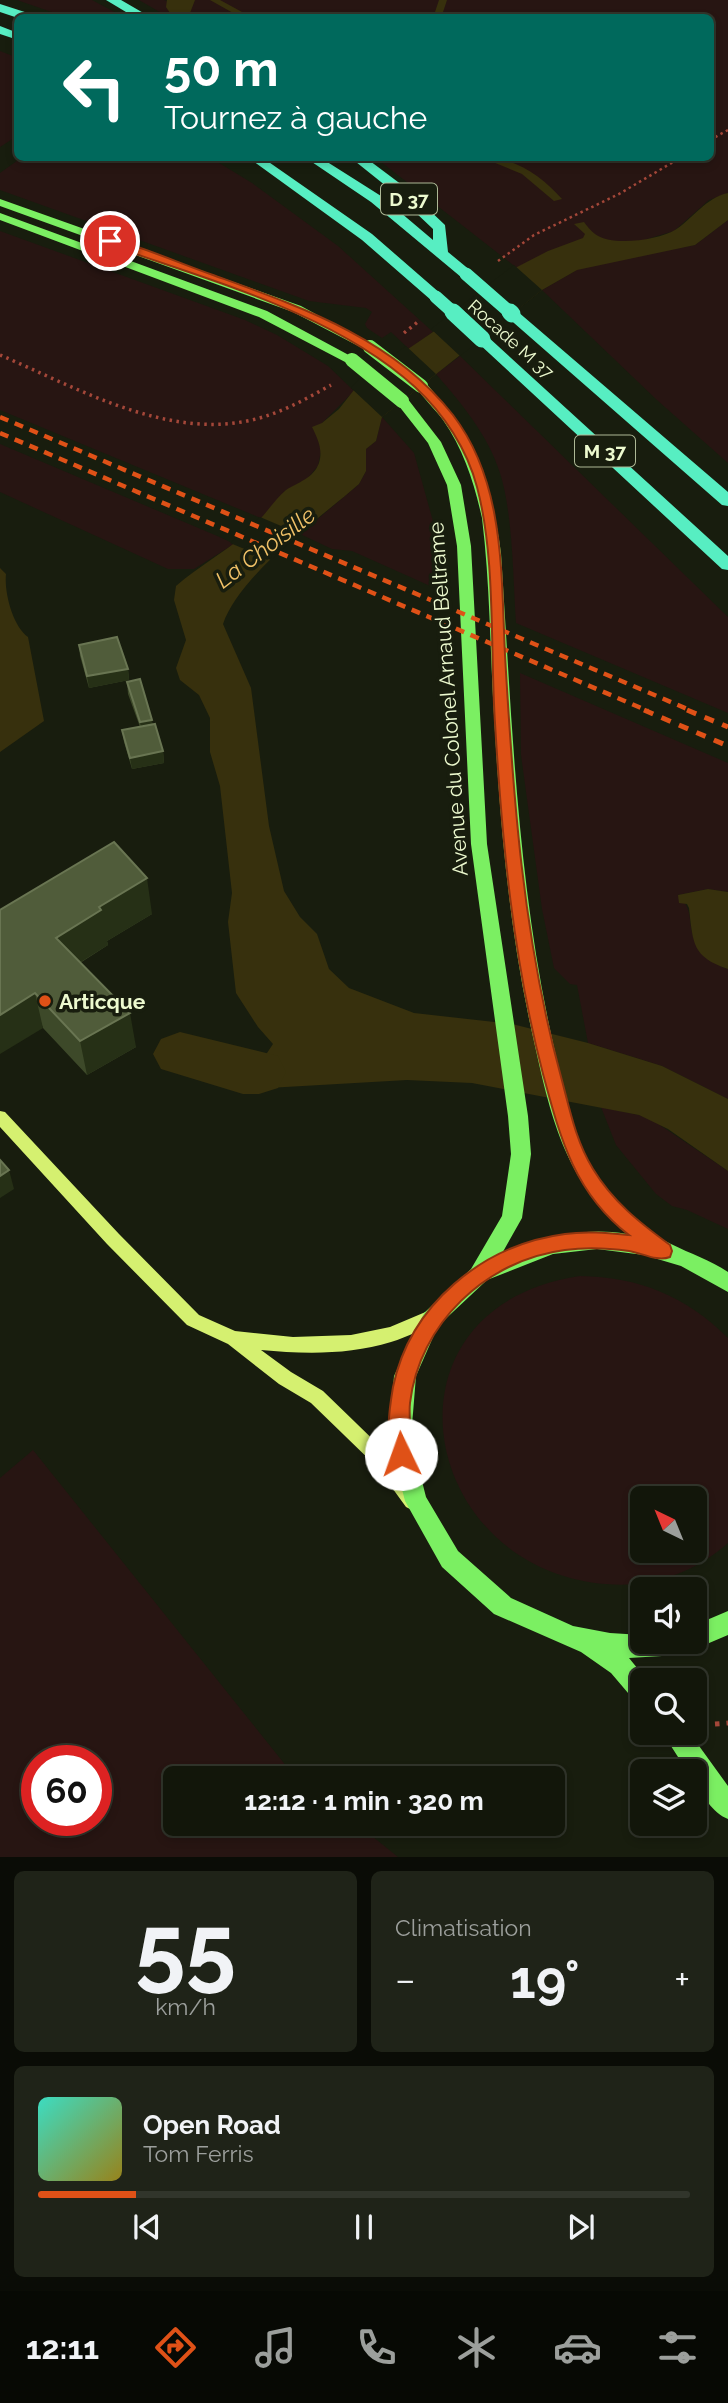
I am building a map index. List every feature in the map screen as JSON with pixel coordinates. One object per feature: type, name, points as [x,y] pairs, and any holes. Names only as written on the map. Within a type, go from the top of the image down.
[{"type":"highway","points":[[112,0],[138,14]]},
{"type":"highway","points":[[0,8],[18,14]]},
{"type":"highway","name":"Rocade M 37","points":[[258,161],[367,237],[482,338],[728,565]]},
{"type":"highway","name":"Rocade M 37","points":[[318,161],[376,199],[441,251],[728,501]]},
{"type":"highway","name":"D 37","points":[[362,161],[401,191],[440,228],[441,251]]},
{"type":"main road","points":[[0,202],[297,309],[370,347],[421,386],[459,432],[477,466],[483,487],[493,552],[503,735],[520,922],[537,1021],[570,1143],[586,1174],[605,1201],[626,1223],[663,1251]]},
{"type":"main road","name":"Avenue du Colonel Arnaud Beltrame","points":[[0,216],[263,314],[352,360],[402,401],[434,442],[454,485],[464,546],[479,844],[518,1116],[521,1154],[512,1218],[478,1275]]},
{"type":"main road","points":[[630,1647],[589,1642],[550,1632],[483,1594],[455,1567],[432,1537],[415,1505],[404,1472],[399,1437],[400,1404],[406,1371],[435,1316],[455,1294],[478,1275],[505,1260],[534,1249],[564,1242],[619,1242],[663,1251],[695,1263],[728,1283]]},
{"type":"main road","points":[[707,1632],[728,1623]]},
{"type":"main road","points":[[589,1642],[619,1665],[630,1678]]},
{"type":"main road","points":[[683,1745],[728,1807]]},
{"type":"street","points":[[0,1117],[113,1240],[193,1320],[234,1339],[285,1378],[317,1397],[383,1461],[415,1505]]},
{"type":"street","points":[[234,1339],[308,1347],[330,1345],[390,1335],[435,1316]]},
{"type":"shaded area","points":[[17,0],[92,0],[118,14],[57,14]]},
{"type":"shaded area","points":[[139,0],[164,0],[187,7],[186,0],[728,0],[728,193],[709,200],[674,231],[647,239],[625,258],[695,245],[728,220],[728,463],[657,400],[542,290],[575,271],[551,250],[517,268],[380,161],[714,161],[714,14],[163,14]]},
{"type":"shaded area","points":[[0,51],[14,56],[14,138],[0,147]]},
{"type":"shaded area","points":[[17,161],[216,161],[252,183],[338,246],[433,332],[409,349],[391,332],[382,338],[367,328],[365,324],[372,312],[366,308],[309,301],[0,190],[0,173]]},
{"type":"shaded area","points":[[0,231],[245,320],[277,335],[328,366],[354,391],[322,423],[318,438],[321,451],[318,466],[307,479],[285,491],[263,519],[0,410]]},
{"type":"shaded area","points":[[460,356],[728,617],[728,713],[516,623],[510,527],[500,473],[489,446],[465,408],[436,374]]},
{"type":"shaded area","points":[[382,417],[414,453],[436,532],[437,589],[352,551],[332,549],[300,534],[359,484],[366,471],[366,449],[376,441]]},
{"type":"shaded area","points":[[0,444],[234,544],[194,569],[168,569],[0,492]]},
{"type":"shaded area","points":[[520,673],[728,763],[728,892],[708,889],[678,895],[688,910],[693,936],[702,952],[728,969],[728,1099],[662,1066],[588,1043],[577,985],[570,984],[554,968],[542,909],[521,755]]},
{"type":"shaded area","points":[[601,1107],[654,1121],[728,1171],[728,1229],[672,1206],[656,1194],[616,1145]]},
{"type":"shaded area","points":[[580,1276],[602,1277],[642,1285],[678,1300],[712,1323],[728,1338],[728,1543],[707,1559],[707,1486],[630,1486],[630,1563],[701,1563],[669,1577],[630,1577],[630,1585],[606,1584],[542,1568],[493,1534],[460,1488],[444,1436],[447,1383],[469,1335],[513,1298]]},
{"type":"shaded area","points":[[33,1450],[286,1766],[163,1766],[163,1836],[372,1836],[398,1857],[0,1857],[0,1478]]},
{"type":"water","name":"La Choisille","points":[[728,193],[728,220],[695,245],[577,270],[542,290],[382,417],[376,441],[366,449],[366,471],[359,484],[263,567],[232,605],[223,624],[251,688],[269,826],[284,891],[300,917],[317,934],[329,969],[349,988],[414,1013],[512,1024],[588,1043],[662,1066],[728,1099],[728,1171],[668,1129],[639,1115],[472,1083],[407,1080],[268,1088],[221,1081],[187,1072],[195,1051],[246,1066],[261,1062],[273,1044],[258,1027],[236,993],[228,922],[232,893],[220,786],[210,752],[210,718],[199,695],[180,680],[176,668],[186,640],[174,600],[176,586],[246,534],[286,490],[313,473],[319,463],[320,449],[312,427],[322,423],[339,409],[361,381],[433,332],[517,267],[548,251],[583,238],[585,234],[574,224],[584,222],[595,234],[612,240],[647,239],[675,230],[713,199]]},
{"type":"water","points":[[0,568],[6,574],[8,599],[14,617],[28,637],[44,721],[0,752]]},
{"type":"water","points":[[708,889],[728,892],[728,969],[701,954],[694,940],[689,908],[687,904],[679,903],[678,895]]},
{"type":"pier","points":[[514,265],[542,290],[460,356],[431,329]]},
{"type":"pier","points":[[406,346],[436,374],[382,417],[351,388],[359,379]]},
{"type":"pier","points":[[260,517],[300,534],[271,560],[230,543]]},
{"type":"building","points":[[117,637],[128,669],[87,676],[79,645]]},
{"type":"building","points":[[140,679],[152,720],[140,722],[127,682]]},
{"type":"building","points":[[155,724],[163,751],[130,758],[122,730]]},
{"type":"building","points":[[114,842],[147,878],[99,907],[101,910],[56,938],[130,1013],[80,1041],[35,993],[0,1015],[0,910]]},
{"type":"building","points":[[0,1160],[9,1170],[0,1176]]},
{"type":"waterway","points":[[180,7],[181,0]]},
{"type":"waterway","points":[[214,0],[241,14]]},
{"type":"waterway","points":[[438,14],[443,0]]},
{"type":"waterway","points":[[496,161],[525,172],[557,199]]},
{"type":"waterway","points":[[180,1054],[243,1072],[259,1072]]},
{"type":"railway","points":[[0,417],[692,711]]},
{"type":"railway","points":[[0,433],[648,711]]},
{"type":"railway","points":[[644,710],[728,746]]},
{"type":"railway","points":[[687,710],[728,727]]},
{"type":"place","name":"Articque","points":[[45,1001]]},
{"type":"route","points":[[110,241],[297,309],[346,333],[384,356],[421,386],[448,417],[477,466],[483,487],[493,552],[502,723],[520,922],[537,1021],[570,1143],[586,1174],[605,1201],[626,1223],[663,1251],[630,1243],[597,1240],[564,1242],[505,1260],[478,1275],[455,1294],[435,1316],[406,1371],[400,1404],[401,1454]]}]
